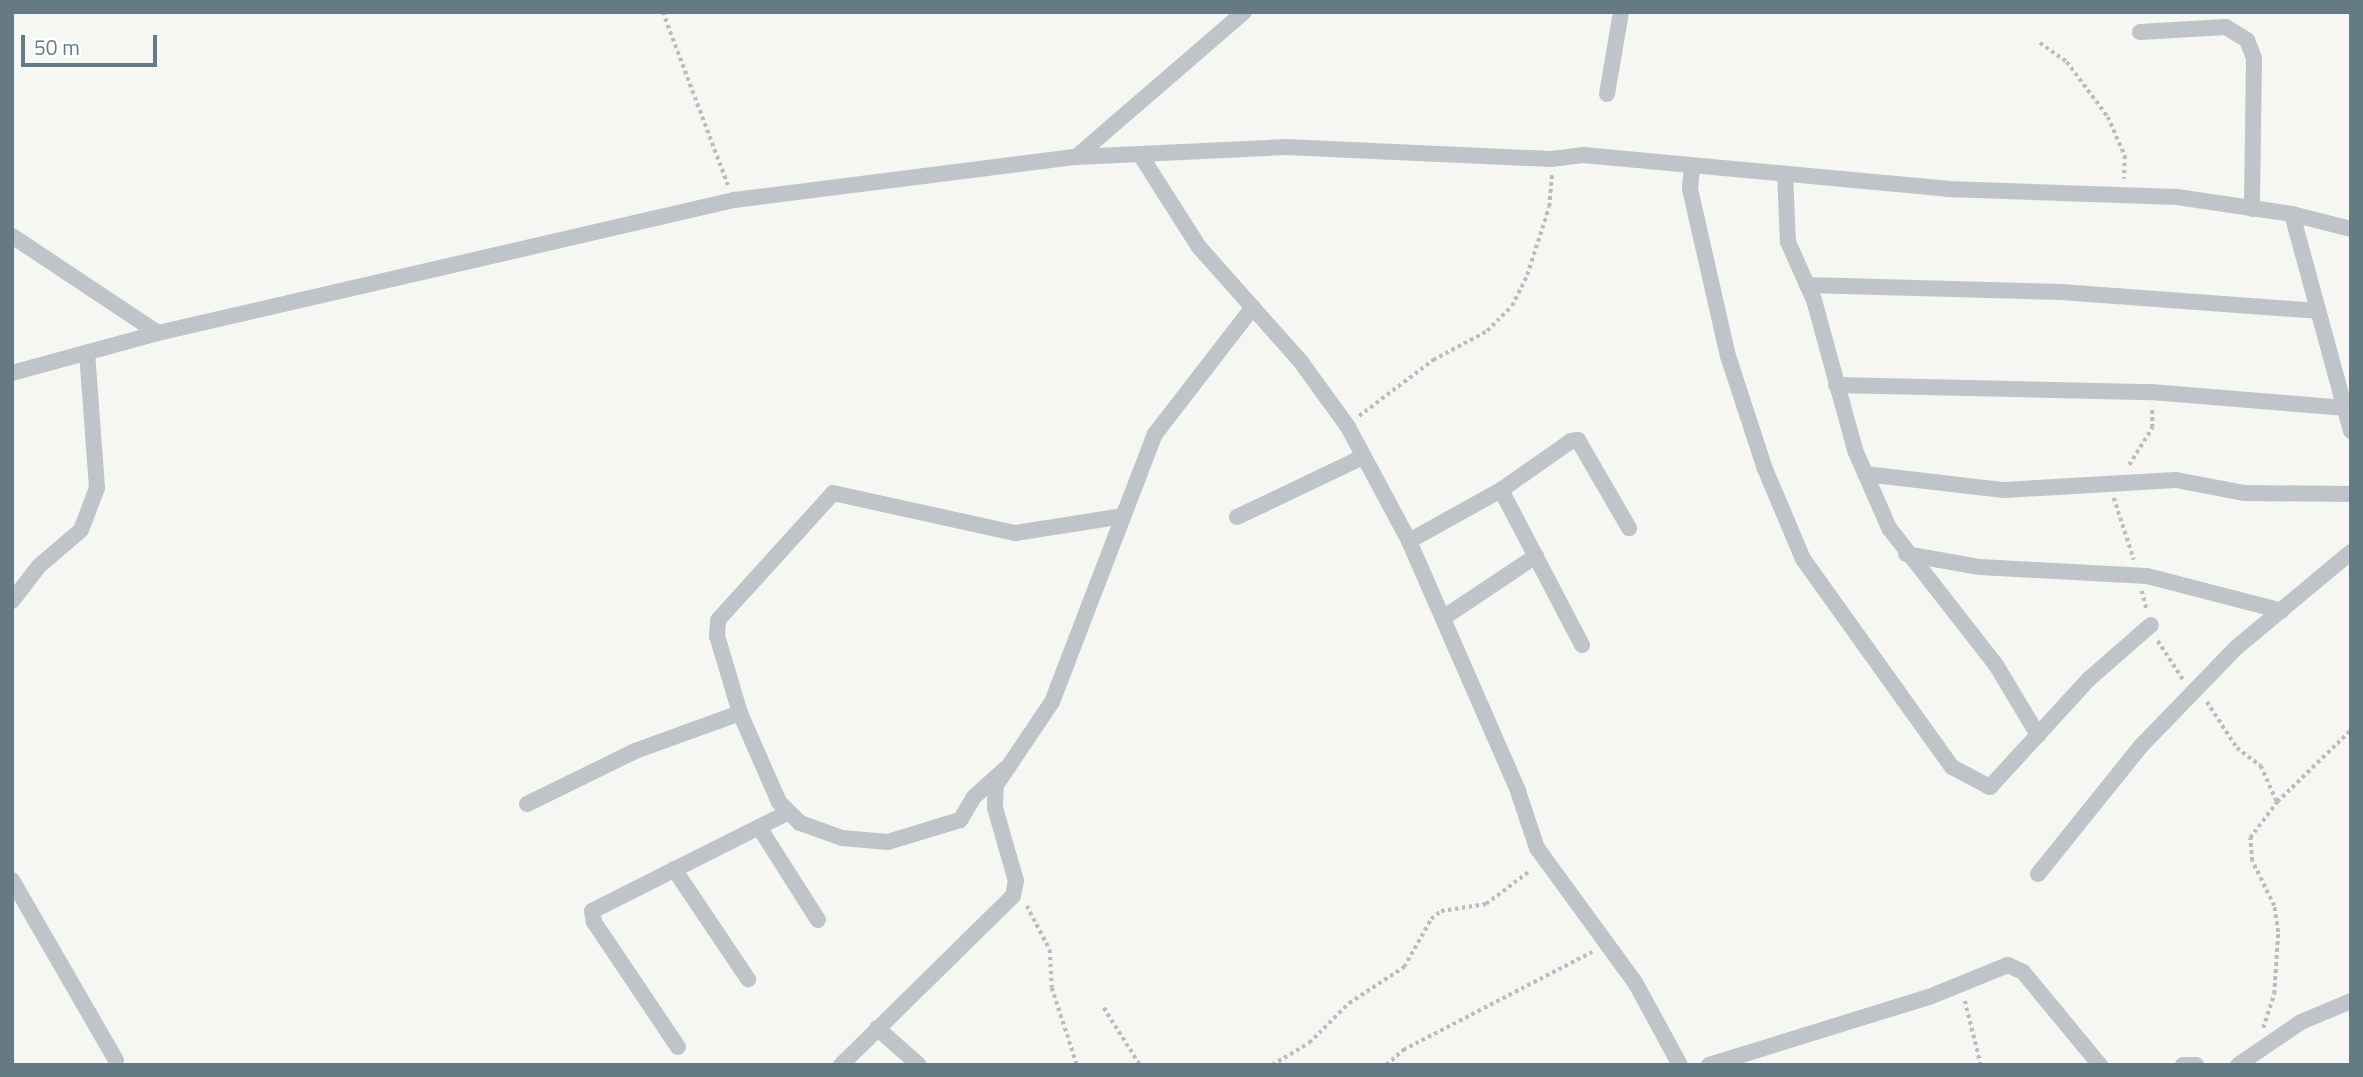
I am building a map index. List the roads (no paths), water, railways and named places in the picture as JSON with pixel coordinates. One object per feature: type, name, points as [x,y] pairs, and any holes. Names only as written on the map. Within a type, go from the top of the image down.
[{"type":"street","points":[[1076,157],[1244,12]]},
{"type":"street","points":[[1607,94],[1621,12]]},
{"type":"street","points":[[2140,32],[2226,27],[2247,40],[2254,58],[2252,209]]},
{"type":"street","points":[[12,373],[158,333],[734,200],[1076,157],[1286,147],[1551,159],[1583,155],[1947,189],[2177,197],[2292,214],[2351,229]]},
{"type":"street","points":[[1141,156],[1199,247],[1253,307],[1348,427],[1409,541],[1544,858],[1657,1016],[1681,1065]]},
{"type":"street","points":[[1692,166],[1693,202],[1728,356],[1765,469],[1816,583],[1955,769],[1990,787],[2089,679],[2151,625]]},
{"type":"street","points":[[1785,174],[1788,242],[1807,285],[1865,474],[1906,554],[1996,665],[2038,735]]},
{"type":"street","points":[[2292,214],[2351,431]]},
{"type":"street","points":[[12,236],[158,333]]},
{"type":"street","points":[[1807,285],[2062,292],[2318,312]]},
{"type":"street","points":[[1124,516],[1014,533],[833,493],[719,620],[717,636],[740,713],[787,813],[808,827],[842,838],[888,842],[960,820],[974,797],[1004,769],[1052,702],[1166,415],[1253,307]]},
{"type":"street","points":[[12,601],[40,566],[81,530],[97,488],[87,352]]},
{"type":"street","points":[[1836,385],[2151,392],[2344,408]]},
{"type":"street","points":[[1409,541],[1501,490],[1578,440],[1629,528]]},
{"type":"street","points":[[1237,517],[1363,457]]},
{"type":"street","points":[[1865,474],[2004,490],[2120,481],[2176,480],[2269,494],[2351,494]]},
{"type":"street","points":[[1501,490],[1582,645]]},
{"type":"street","points":[[2038,874],[2119,770],[2199,690],[2237,647],[2351,552]]},
{"type":"street","points":[[1906,554],[1980,567],[2137,575],[2283,611]]},
{"type":"street","points":[[1443,618],[1535,556]]},
{"type":"street","points":[[527,804],[635,751],[740,713]]},
{"type":"street","points":[[841,1065],[1009,901],[1016,886],[993,795],[1004,769]]},
{"type":"street","points":[[678,1047],[594,922],[592,911],[787,813]]},
{"type":"street","points":[[759,827],[818,920]]},
{"type":"street","points":[[674,869],[748,979]]},
{"type":"street","points":[[12,880],[116,1060]]},
{"type":"street","points":[[1709,1065],[1961,985],[2003,966],[2023,972],[2100,1065]]},
{"type":"street","points":[[2238,1065],[2301,1023],[2351,1001]]},
{"type":"street","points":[[877,1028],[919,1065]]},
{"type":"street","points":[[2183,1065],[2196,1065]]}]
